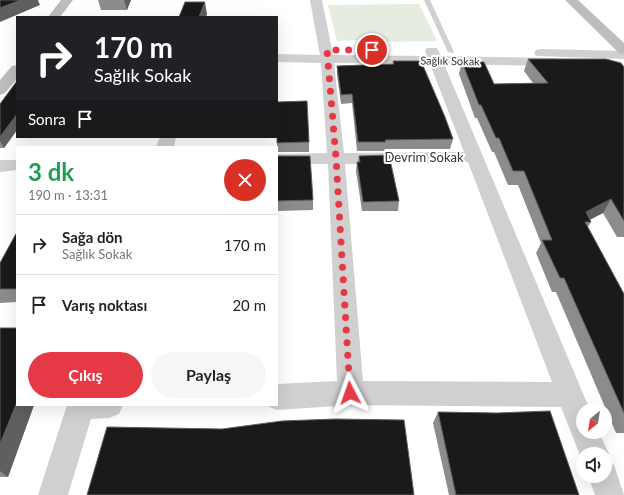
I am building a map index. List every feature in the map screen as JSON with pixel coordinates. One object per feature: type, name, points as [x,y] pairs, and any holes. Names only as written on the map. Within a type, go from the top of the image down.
[{"type":"main road","points":[[55,16],[67,0]]},
{"type":"main road","points":[[570,0],[624,50]]},
{"type":"main road","points":[[0,90],[16,70]]},
{"type":"street","points":[[316,0],[327,54],[336,158],[350,393]]},
{"type":"street","name":"Sağlık Sokak","points":[[278,50],[327,54],[624,55]]},
{"type":"street","name":"Sağlık Sokak","points":[[278,58],[327,54]]},
{"type":"street","points":[[440,55],[475,157],[576,409]]},
{"type":"street","name":"Sağlık Sokak","points":[[440,55],[624,63]]},
{"type":"street","name":"Devrim Sokak","points":[[278,159],[475,157]]},
{"type":"street","points":[[0,166],[16,165]]},
{"type":"street","points":[[278,397],[350,393],[570,395]]},
{"type":"street","points":[[53,495],[81,406]]},
{"type":"street","points":[[606,483],[610,495]]},
{"type":"lane","points":[[427,0],[440,55]]},
{"type":"shaded area","points":[[419,4],[437,41],[387,42],[386,39],[337,41],[328,5]]},
{"type":"building","points":[[0,0],[21,0],[0,8]]},
{"type":"building","points":[[185,2],[205,2],[199,16],[179,16]]},
{"type":"building","points":[[528,59],[606,59],[621,63],[624,67],[624,221],[611,199],[586,212],[591,222],[585,222],[624,294],[624,413],[564,278],[560,278],[542,240],[552,240],[524,171],[513,171],[499,138],[496,138],[481,105],[479,105],[462,62],[484,62],[494,84],[548,83]]},
{"type":"building","points":[[393,61],[421,61],[453,139],[358,142],[352,94],[341,95],[337,66],[394,64]]},
{"type":"building","points":[[16,82],[16,115],[0,137],[0,104]]},
{"type":"building","points":[[307,101],[309,142],[277,143],[278,102]]},
{"type":"building","points":[[389,155],[399,201],[363,202],[357,162],[360,162],[359,156]]},
{"type":"building","points":[[278,156],[310,156],[313,200],[278,201]]},
{"type":"building","points":[[16,234],[16,289],[0,289],[0,263]]},
{"type":"building","points":[[0,328],[16,328],[16,404],[0,444]]},
{"type":"building","points":[[550,411],[579,495],[456,495],[438,412],[497,413]]},
{"type":"building","points":[[335,419],[404,420],[414,495],[87,495],[107,427],[222,429],[282,421]]},
{"type":"route","points":[[350,393],[336,158],[327,50],[372,50]]}]
